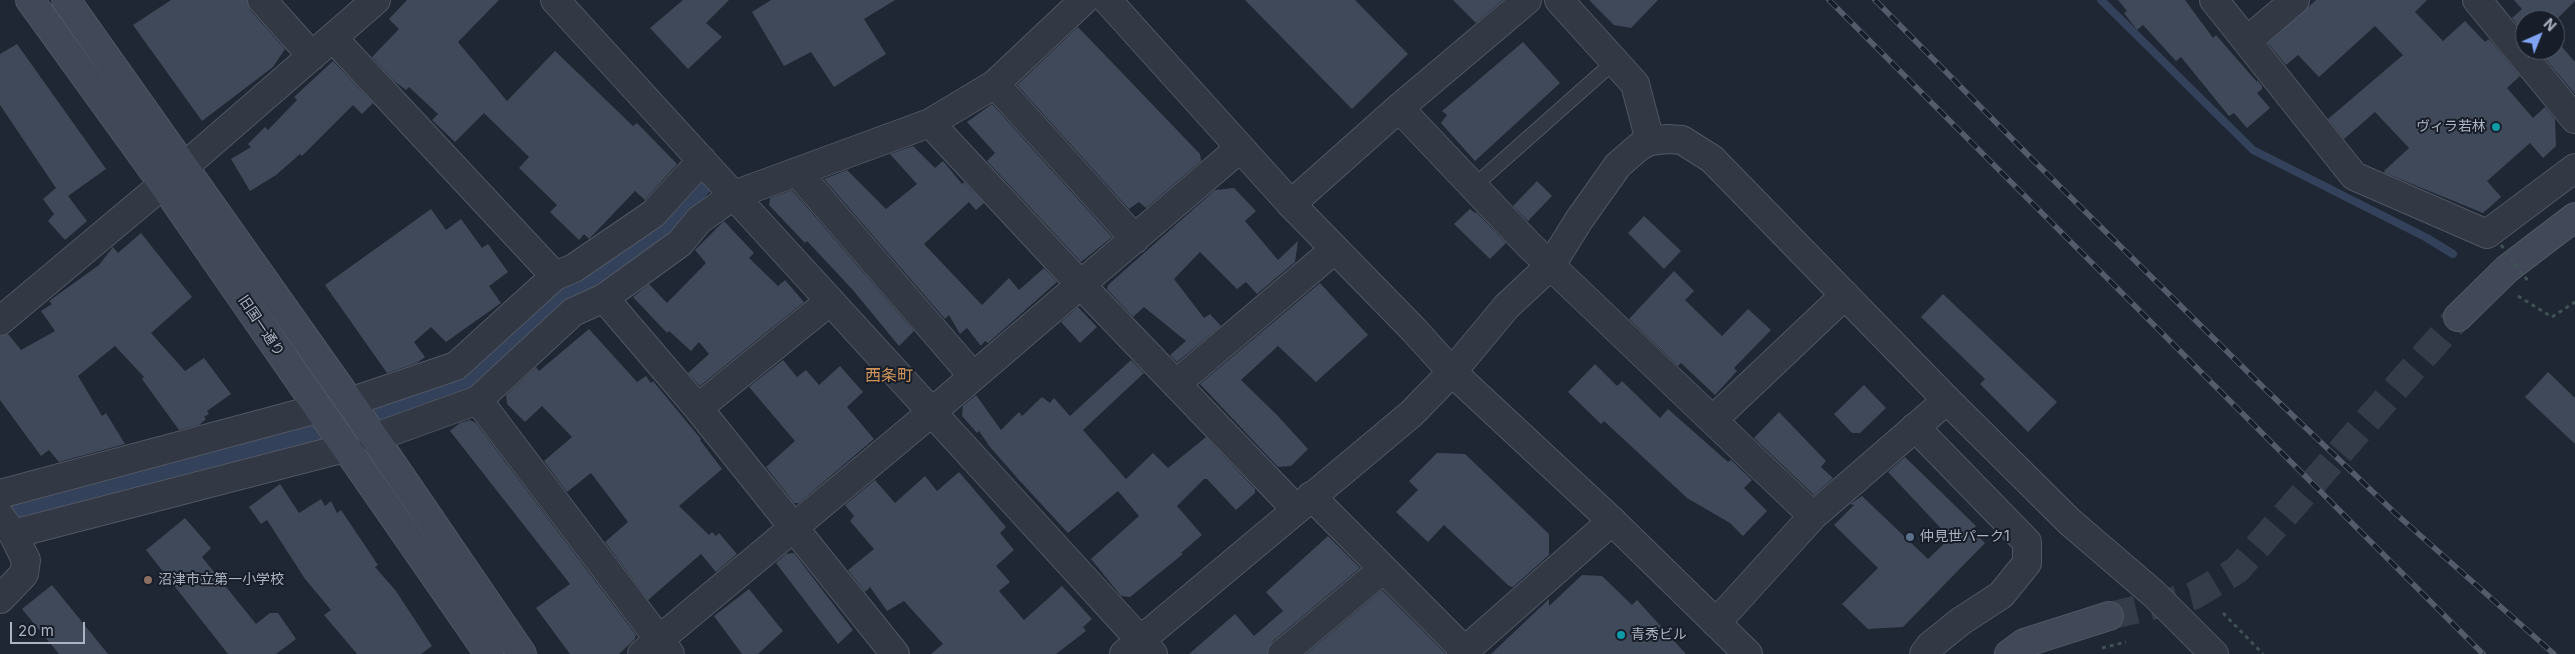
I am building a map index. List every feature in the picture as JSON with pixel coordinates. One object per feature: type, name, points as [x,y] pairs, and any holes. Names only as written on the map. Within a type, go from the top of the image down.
[{"type":"main road","name":"旧国一通り","points":[[30,0],[163,184],[489,654]]},
{"type":"main road","name":"旧国一通り","points":[[66,0],[185,166],[522,654]]},
{"type":"main road","points":[[2458,317],[2507,269],[2575,217]]},
{"type":"main road","points":[[2009,654],[2024,643],[2108,616]]},
{"type":"street","points":[[262,0],[312,56]]},
{"type":"street","points":[[0,321],[185,166],[376,0]]},
{"type":"street","points":[[555,0],[932,412],[1139,650],[1304,503],[1411,414],[1452,372],[1507,306],[1551,265],[1579,220],[1618,165],[1650,140],[1682,140],[1712,159],[1947,400],[2070,522],[2154,594],[2214,654]]},
{"type":"street","points":[[373,438],[478,400],[573,312],[604,298],[680,242],[699,220],[734,195],[930,123],[996,84],[1084,0]]},
{"type":"street","points":[[1107,0],[1291,204],[1414,330],[1452,372],[1612,521],[1748,654]]},
{"type":"street","points":[[1291,204],[1399,108],[1527,0]]},
{"type":"street","points":[[1560,0],[1635,84],[1650,140]]},
{"type":"street","points":[[2214,0],[2354,176],[2487,234],[2575,168]]},
{"type":"street","points":[[2246,41],[2295,0]]},
{"type":"street","points":[[2477,0],[2575,119]]},
{"type":"street","points":[[333,38],[555,276]]},
{"type":"street","points":[[996,84],[1135,238]]},
{"type":"street","points":[[1399,108],[1551,265],[1813,516]]},
{"type":"street","points":[[930,123],[1081,285],[1177,383],[1304,503],[1382,570],[1465,653],[1612,521]]},
{"type":"street","points":[[478,400],[657,649],[793,528],[932,412],[1240,148]]},
{"type":"street","points":[[352,407],[456,366],[555,276],[574,268],[653,214],[702,160]]},
{"type":"street","points":[[798,173],[973,376]]},
{"type":"street","points":[[1177,383],[1334,250]]},
{"type":"street","points":[[1713,420],[1845,295]]},
{"type":"street","points":[[604,298],[698,408],[894,654]]},
{"type":"street","points":[[698,408],[830,301]]},
{"type":"street","points":[[1716,623],[1813,516],[1947,400]]},
{"type":"street","points":[[0,494],[321,414]]},
{"type":"street","points":[[1915,428],[2027,542],[2027,563],[2001,596],[1961,621],[1930,646],[1924,654]]},
{"type":"street","points":[[0,600],[24,574],[26,560],[7,525],[345,448]]},
{"type":"street","points":[[1282,654],[1382,570]]},
{"type":"lane","points":[[1474,186],[1615,61]]},
{"type":"path","points":[[2501,245],[2528,281]]},
{"type":"path","points":[[2518,296],[2552,318],[2575,302]]},
{"type":"path","points":[[2223,613],[2262,654]]},
{"type":"water","points":[[698,176],[712,189],[691,213],[676,239],[575,298],[467,394],[304,445],[0,529],[0,506],[158,466],[304,419],[390,398],[542,302]]},
{"type":"building","points":[[171,0],[247,0],[250,10],[285,49],[273,67],[202,121],[133,25]]},
{"type":"building","points":[[407,0],[499,0],[458,42],[507,101],[555,51],[633,126],[637,123],[677,164],[645,200],[635,191],[589,239],[584,234],[579,240],[550,212],[557,205],[519,168],[529,157],[484,113],[455,142],[432,120],[438,114],[409,87],[406,90],[394,81],[372,57],[399,29],[389,19]]},
{"type":"building","points":[[683,0],[729,0],[706,23],[722,37],[688,69],[650,28]]},
{"type":"building","points":[[771,0],[895,0],[864,19],[886,54],[834,87],[811,52],[784,66],[752,12]]},
{"type":"building","points":[[1245,0],[1355,0],[1408,54],[1352,109]]},
{"type":"building","points":[[1453,0],[1503,0],[1476,23]]},
{"type":"building","points":[[1589,0],[1658,0],[1631,28],[1614,25]]},
{"type":"building","points":[[2118,0],[2185,0],[2213,38],[2216,35],[2262,86],[2262,89],[2257,93],[2270,108],[2247,128],[2234,113],[2229,116],[2181,57],[2176,61],[2143,25],[2137,30],[2124,13],[2127,11]]},
{"type":"building","points":[[2316,0],[2427,0],[2415,12],[2443,41],[2465,21],[2485,42],[2489,39],[2520,76],[2507,88],[2533,118],[2545,107],[2555,119],[2556,146],[2543,158],[2530,143],[2487,181],[2501,197],[2483,213],[2385,173],[2384,171],[2409,148],[2375,112],[2344,139],[2328,119],[2403,55],[2375,26],[2319,77],[2298,55],[2286,65],[2268,43]]},
{"type":"building","points":[[2514,0],[2575,0],[2565,11],[2522,9]]},
{"type":"building","points":[[1078,27],[1200,154],[1201,161],[1146,208],[1139,202],[1129,209],[1017,85]]},
{"type":"building","points":[[1523,42],[1560,83],[1475,161],[1441,123],[1447,115],[1442,111]]},
{"type":"building","points":[[17,44],[106,169],[68,196],[87,221],[65,240],[48,221],[54,214],[43,199],[56,188],[0,105],[0,54]]},
{"type":"building","points":[[2565,50],[2575,62],[2575,94],[2546,60],[2565,60]]},
{"type":"building","points":[[333,61],[373,103],[362,114],[353,105],[302,156],[300,154],[276,175],[250,191],[231,159],[251,147],[248,144],[265,127],[268,130],[297,100],[294,97]]},
{"type":"building","points":[[992,104],[1112,237],[1081,262],[987,161],[995,153],[967,122]]},
{"type":"building","points":[[913,146],[935,168],[943,161],[962,184],[964,182],[984,203],[976,210],[969,202],[924,244],[982,305],[1009,278],[1019,290],[1044,268],[1057,282],[988,343],[985,341],[981,346],[967,328],[960,334],[949,315],[945,319],[824,179],[847,170],[886,209],[917,184],[890,154]]},
{"type":"building","points":[[1537,181],[1552,196],[1528,221],[1513,206]]},
{"type":"building","points":[[1234,188],[1256,211],[1245,221],[1278,260],[1298,241],[1295,262],[1257,294],[1246,282],[1237,289],[1200,252],[1174,279],[1204,318],[1210,314],[1221,326],[1177,362],[1170,355],[1186,341],[1144,307],[1133,317],[1107,289],[1108,285],[1215,190]]},
{"type":"building","points":[[792,190],[914,331],[899,346],[852,289],[807,241],[805,243],[769,205],[770,198]]},
{"type":"building","points":[[431,209],[446,230],[461,219],[482,248],[488,244],[508,272],[489,286],[501,303],[446,342],[431,327],[414,342],[425,357],[417,363],[387,373],[325,285]]},
{"type":"building","points":[[1470,209],[1476,212],[1506,243],[1490,259],[1454,224]]},
{"type":"building","points":[[1644,216],[1681,251],[1664,269],[1628,233]]},
{"type":"building","points":[[724,221],[754,253],[749,258],[778,286],[785,280],[804,302],[700,386],[688,373],[709,354],[699,342],[691,351],[669,331],[667,333],[633,297],[649,284],[667,303],[706,263],[695,250]]},
{"type":"building","points":[[141,233],[192,297],[151,333],[185,371],[204,358],[231,394],[207,411],[209,414],[204,417],[206,419],[199,425],[179,430],[142,379],[144,377],[115,346],[78,376],[102,416],[106,413],[125,444],[59,462],[49,450],[41,456],[0,400],[0,336],[8,334],[21,350],[55,331],[41,311],[52,304],[49,301],[99,265],[113,247],[118,253]]},
{"type":"building","points":[[1674,271],[1694,291],[1685,300],[1722,336],[1748,309],[1771,330],[1734,368],[1737,371],[1715,395],[1681,363],[1678,366],[1629,319]]},
{"type":"building","points":[[1320,283],[1368,335],[1316,382],[1278,346],[1241,380],[1308,449],[1291,466],[1278,467],[1200,384]]},
{"type":"building","points":[[1943,294],[2057,402],[2028,432],[1980,384],[1985,379],[1921,317]]},
{"type":"building","points":[[1078,307],[1097,327],[1080,343],[1061,322]]},
{"type":"building","points":[[589,329],[637,382],[646,376],[651,383],[653,381],[701,439],[722,469],[679,506],[709,535],[712,532],[716,536],[719,533],[737,554],[716,572],[701,554],[648,600],[605,542],[628,522],[591,473],[567,492],[544,461],[572,437],[542,406],[525,422],[507,404],[506,395],[536,367],[539,371]]},
{"type":"building","points":[[783,360],[797,377],[806,370],[819,385],[840,366],[863,392],[847,407],[874,439],[799,503],[794,503],[766,467],[795,441],[749,387]]},
{"type":"building","points":[[1131,360],[1144,373],[1083,430],[1126,479],[1153,453],[1168,468],[1206,437],[1255,489],[1255,493],[1236,510],[1207,479],[1204,479],[1177,506],[1202,535],[1181,553],[1183,554],[1130,597],[1121,596],[1091,559],[1139,516],[1118,491],[1068,533],[990,447],[979,431],[977,433],[962,416],[963,406],[976,395],[1001,430],[1019,412],[1022,416],[1042,397],[1050,403],[1054,398],[1070,416]]},
{"type":"building","points":[[1595,364],[1617,386],[1622,381],[1660,418],[1668,409],[1728,462],[1731,460],[1752,480],[1744,488],[1767,511],[1743,536],[1730,523],[1687,498],[1604,421],[1601,424],[1568,392]]},
{"type":"building","points":[[2548,372],[2575,398],[2575,444],[2525,397]]},
{"type":"building","points":[[1864,385],[1886,408],[1860,433],[1852,433],[1834,414]]},
{"type":"building","points":[[1779,412],[1826,461],[1821,467],[1833,478],[1814,495],[1754,438]]},
{"type":"building","points":[[470,420],[476,423],[636,635],[635,639],[619,654],[570,654],[536,608],[570,584],[450,431],[460,423]]},
{"type":"building","points":[[1437,453],[1465,454],[1549,534],[1549,555],[1513,587],[1509,586],[1444,525],[1428,542],[1396,512],[1418,490],[1409,481]]},
{"type":"building","name":"仲見世パーク1","points":[[1905,457],[1976,526],[1972,530],[1985,543],[1903,627],[1868,629],[1842,604],[1878,568],[1834,525],[1854,505],[1850,504],[1862,496],[1928,559],[1950,538],[1888,472]]},
{"type":"building","points":[[959,472],[1006,527],[1000,533],[1014,550],[996,566],[1010,582],[999,591],[1024,620],[1062,586],[1092,619],[1083,627],[1086,631],[1056,654],[931,654],[943,644],[904,601],[887,611],[870,587],[865,592],[848,570],[874,549],[850,521],[854,516],[845,505],[875,480],[895,503],[925,476],[937,491]]},
{"type":"building","points":[[280,484],[299,513],[321,499],[325,506],[331,501],[337,513],[341,510],[378,565],[375,567],[396,591],[432,646],[421,654],[357,654],[324,615],[331,610],[305,579],[267,520],[261,524],[249,507]]},
{"type":"building","points":[[185,518],[211,548],[202,557],[256,624],[270,613],[278,613],[296,639],[276,654],[228,654],[146,550]]},
{"type":"building","points":[[1328,536],[1360,568],[1272,642],[1267,654],[1189,654],[1235,614],[1254,636],[1283,611],[1266,592]]},
{"type":"building","points":[[794,553],[853,630],[838,644],[776,563],[786,554]]},
{"type":"building","points":[[1582,575],[1602,576],[1632,605],[1637,600],[1686,654],[1491,654],[1549,599],[1549,606]]},
{"type":"building","points":[[52,585],[108,654],[59,654],[22,609]]},
{"type":"building","points":[[749,589],[783,631],[758,654],[742,654],[714,616]]},
{"type":"building","points":[[1382,590],[1446,654],[1306,654]]},
{"type":"waterway","points":[[2101,0],[2253,150],[2427,238],[2453,254]]},
{"type":"tunnel","points":[[2109,616],[2193,596],[2237,570],[2458,317]]},
{"type":"railway","points":[[1829,0],[2483,654]]},
{"type":"railway","points":[[1875,0],[2033,160],[2264,388],[2395,513],[2554,654]]},
{"type":"place","name":"ヴィラ若林","points":[[2496,127]]},
{"type":"place","name":"仲見世パーク1","points":[[1910,537]]},
{"type":"place","name":"沼津市立第一小学校","points":[[148,580]]},
{"type":"place","name":"青秀ビル","points":[[1621,635]]},
{"type":"district","name":"西条町","points":[[889,376]]}]
